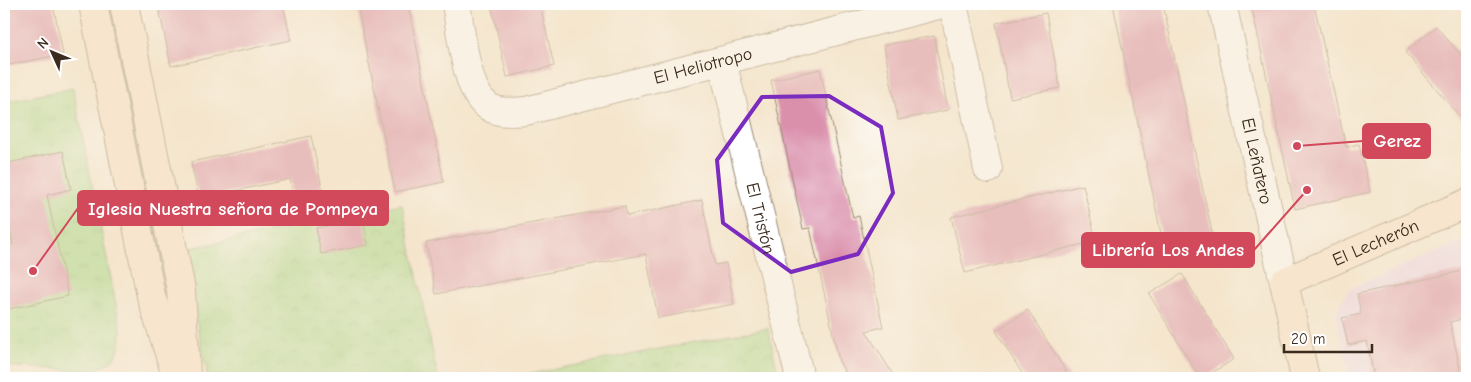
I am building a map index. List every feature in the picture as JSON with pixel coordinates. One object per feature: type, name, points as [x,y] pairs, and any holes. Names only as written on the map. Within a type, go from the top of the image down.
[{"type":"main road","points":[[93,4],[151,296],[177,378]]},
{"type":"main road","points":[[124,4],[181,290],[186,378]]},
{"type":"main road","name":"El Lecherón","points":[[1284,282],[1467,203]]},
{"type":"main road","name":"El Leñatero","points":[[1284,282],[1305,378]]},
{"type":"street","name":"El Heliotropo","points":[[456,4],[472,86],[485,104],[503,112],[526,111],[942,4]]},
{"type":"street","points":[[953,4],[988,170]]},
{"type":"street","name":"El Leñatero","points":[[1222,4],[1284,282]]},
{"type":"street","name":"El Tristón","points":[[722,60],[800,378]]},
{"type":"highlighted area","points":[[829,96],[881,127],[893,193],[858,254],[791,272],[723,223],[717,160],[762,97]]},
{"type":"shaded area","points":[[1467,239],[1467,378],[1350,378],[1336,314],[1347,292],[1358,285]]},
{"type":"green space","points":[[103,4],[112,4],[170,291],[161,293]]},
{"type":"green space","points":[[73,88],[121,330],[120,345],[116,355],[109,363],[90,369],[66,370],[4,366],[4,102]]},
{"type":"green space","points":[[402,204],[438,378],[208,378],[182,250]]},
{"type":"green space","points":[[768,328],[779,378],[509,378]]},
{"type":"building","points":[[4,4],[53,4],[63,54],[4,66]]},
{"type":"building","points":[[158,4],[283,4],[291,40],[171,66]]},
{"type":"building","points":[[357,4],[408,4],[444,182],[395,192]]},
{"type":"building","points":[[491,4],[540,4],[554,66],[507,77]]},
{"type":"building","points":[[1113,4],[1163,4],[1216,251],[1167,262]]},
{"type":"building","points":[[1251,4],[1314,4],[1346,147],[1359,144],[1370,192],[1295,209]]},
{"type":"building","points":[[1046,13],[1060,88],[1010,98],[996,23]]},
{"type":"building","points":[[1436,26],[1467,62],[1467,125],[1405,52]]},
{"type":"building","points":[[934,36],[948,110],[898,120],[884,45]]},
{"type":"building","points":[[820,69],[853,218],[859,216],[883,327],[866,331],[895,378],[849,378],[839,361],[810,228],[803,229],[771,80]]},
{"type":"building","points":[[311,136],[326,207],[297,213],[290,179],[199,199],[191,162]]},
{"type":"building","points":[[63,151],[71,189],[47,195],[68,296],[4,310],[4,246],[13,244],[4,201],[4,164]]},
{"type":"building","points":[[1083,185],[1096,241],[965,273],[951,217]]},
{"type":"building","points":[[702,200],[715,265],[726,263],[734,304],[658,318],[646,254],[436,294],[426,243],[625,206],[627,216]]},
{"type":"building","points":[[363,219],[368,245],[321,254],[316,228]]},
{"type":"building","points":[[1467,270],[1467,318],[1450,322],[1462,378],[1374,378],[1367,341],[1348,345],[1342,318],[1361,314],[1357,294]]},
{"type":"building","points":[[1182,274],[1234,359],[1204,378],[1200,378],[1149,294]]},
{"type":"building","points":[[1028,310],[1070,378],[1025,378],[996,331]]},
{"type":"place","name":"Gerez","points":[[1297,146]]},
{"type":"place","name":"Librería Los Andes","points":[[1307,190]]},
{"type":"place","name":"Iglesia Nuestra señora de Pompeya","points":[[33,271]]}]
